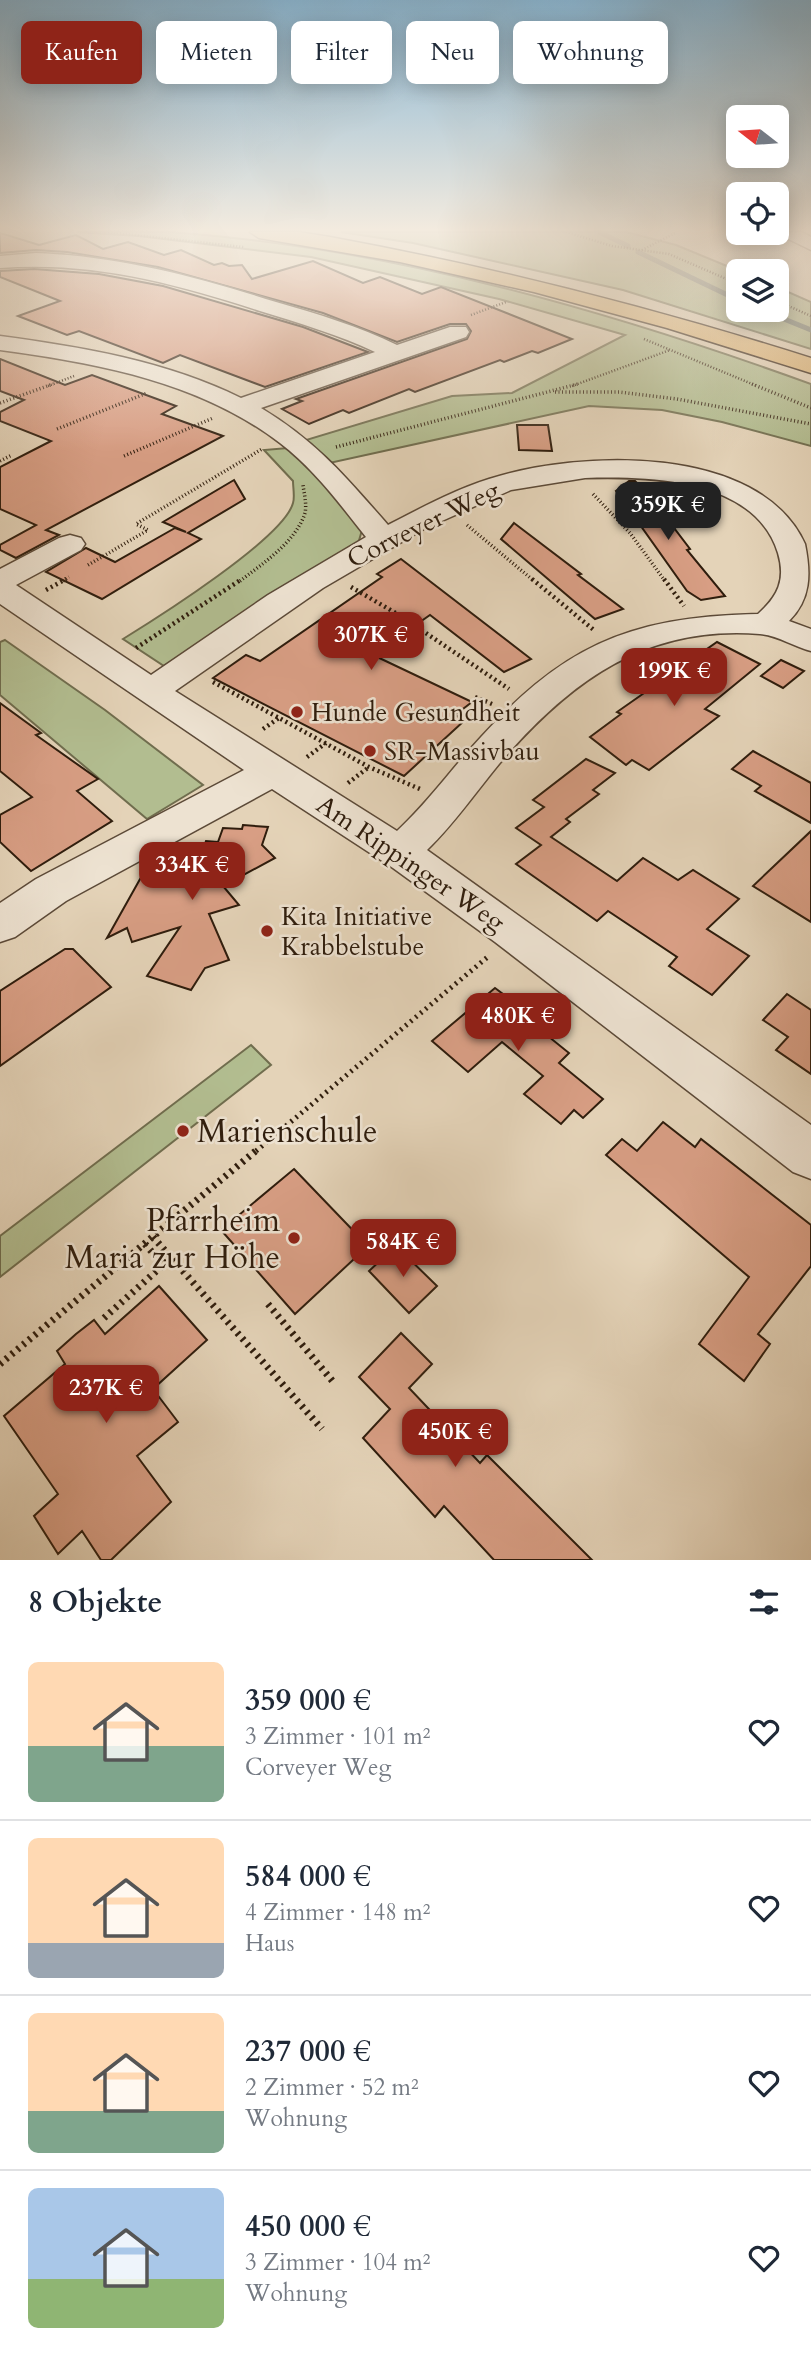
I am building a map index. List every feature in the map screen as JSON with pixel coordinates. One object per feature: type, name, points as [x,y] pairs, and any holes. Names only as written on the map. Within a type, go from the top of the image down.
[{"type":"main road","points":[[616,305],[811,366]]},
{"type":"street","points":[[262,305],[355,334],[394,353]]},
{"type":"street","points":[[238,407],[458,332]]},
{"type":"street","points":[[0,343],[114,362],[176,380],[238,407],[308,454],[384,539]]},
{"type":"street","name":"Corveyer Weg","points":[[151,692],[230,635],[384,539],[443,509],[500,485],[570,471],[624,469],[690,475],[721,485],[750,500],[775,519],[795,556],[796,588],[791,599],[767,624]]},
{"type":"street","points":[[11,603],[70,544]]},
{"type":"street","name":"Am Rippinger Weg","points":[[11,603],[400,852],[510,930],[811,1155]]},
{"type":"street","points":[[400,852],[448,803],[484,757],[532,705],[575,668],[615,647],[664,631],[699,626],[767,624],[811,641]]},
{"type":"street","points":[[0,926],[51,890],[274,771]]},
{"type":"path","points":[[458,332],[458,320],[498,305]]},
{"type":"path","points":[[789,306],[811,316]]},
{"type":"path","points":[[640,338],[811,408]]},
{"type":"path","points":[[109,665],[195,611],[273,555],[294,532],[305,512],[304,486],[291,465],[308,454],[589,381],[671,350]]},
{"type":"path","points":[[0,403],[114,362]]},
{"type":"path","points":[[57,429],[176,380]]},
{"type":"path","points":[[548,392],[619,392],[811,424]]},
{"type":"path","points":[[124,456],[238,407]]},
{"type":"path","points":[[11,603],[148,530],[136,524],[284,436]]},
{"type":"path","points":[[0,461],[12,455]]},
{"type":"path","points":[[570,471],[630,533],[699,626]]},
{"type":"path","points":[[443,509],[466,523],[615,647]]},
{"type":"path","points":[[326,573],[400,615],[532,705]]},
{"type":"path","points":[[220,671],[209,680],[369,766],[448,803]]},
{"type":"path","points":[[267,727],[280,718]]},
{"type":"path","points":[[313,752],[326,743]]},
{"type":"path","points":[[356,776],[369,766]]},
{"type":"path","points":[[0,1364],[498,947],[510,930]]},
{"type":"path","points":[[153,1237],[322,1429]]},
{"type":"path","points":[[145,1244],[163,1265]]},
{"type":"path","points":[[104,1318],[172,1257]]},
{"type":"path","points":[[268,1304],[335,1384]]},
{"type":"green space","points":[[519,305],[565,305],[658,332],[811,384],[811,446],[722,422],[662,410],[589,406],[325,464],[296,443],[452,396],[512,393],[625,335]]},
{"type":"green space","points":[[670,305],[726,305],[726,322],[789,322],[789,305],[811,305],[811,349]]},
{"type":"green space","points":[[288,448],[311,468],[362,530],[358,544],[270,596],[164,666],[123,639],[244,556],[285,518],[294,501],[293,481],[264,450]]},
{"type":"green space","points":[[5,640],[105,710],[203,785],[147,819],[0,695],[0,642]]},
{"type":"green space","points":[[251,1045],[271,1065],[0,1277],[0,1236]]},
{"type":"building","points":[[49,305],[227,305],[303,327],[368,352],[265,387],[180,355],[163,363],[79,331],[67,335],[18,316]]},
{"type":"building","points":[[294,305],[486,305],[572,339],[538,353],[532,351],[504,362],[500,360],[415,392],[409,389],[349,413],[343,410],[309,424],[282,409],[302,401],[296,399],[467,339],[471,331],[466,324],[450,324],[397,342],[323,313]]},
{"type":"building","points":[[0,359],[65,385],[92,375],[176,406],[162,414],[223,436],[46,530],[59,535],[16,558],[0,550],[0,545],[36,525],[0,509],[0,467],[51,441],[0,421],[0,412],[24,400],[0,391]]},
{"type":"building","points":[[517,425],[548,425],[552,451],[519,450]]},
{"type":"building","points":[[234,480],[245,499],[188,533],[201,539],[102,599],[46,572],[86,548],[115,562],[175,528],[186,532],[163,522]]},
{"type":"building","points":[[629,481],[635,481],[649,495],[690,549],[687,550],[725,596],[701,600],[687,591],[616,491]]},
{"type":"building","points":[[514,523],[623,609],[595,619],[501,539]]},
{"type":"building","points":[[401,559],[531,659],[504,672],[430,615],[373,655],[472,702],[455,715],[465,720],[404,776],[213,678],[246,655],[260,661],[382,577],[377,574]]},
{"type":"building","points":[[717,642],[760,664],[705,709],[719,716],[649,770],[632,760],[626,765],[590,737],[621,714],[617,712]]},
{"type":"building","points":[[781,660],[804,671],[783,688],[761,676]]},
{"type":"building","points":[[0,703],[41,733],[36,735],[98,779],[77,791],[112,821],[31,871],[0,842],[0,815],[32,797],[0,771]]},
{"type":"building","points":[[753,751],[811,783],[811,823],[755,791],[761,786],[732,769]]},
{"type":"building","points":[[586,759],[615,773],[593,790],[599,794],[566,819],[570,822],[551,837],[617,881],[643,858],[678,880],[693,870],[739,899],[707,929],[749,956],[712,995],[669,966],[677,957],[608,911],[597,921],[516,864],[541,845],[516,828],[544,807],[533,800]]},
{"type":"building","points":[[243,825],[268,827],[262,845],[275,858],[223,886],[239,905],[209,914],[229,960],[205,968],[191,990],[147,976],[180,927],[132,942],[127,928],[107,938],[144,872],[190,848],[203,849],[206,841],[218,842],[223,828],[242,829]]},
{"type":"building","points":[[811,831],[811,922],[753,886]]},
{"type":"building","points":[[65,949],[73,949],[111,987],[0,1066],[0,991]]},
{"type":"building","points":[[495,988],[532,1016],[528,1020],[569,1053],[559,1063],[603,1099],[583,1118],[574,1110],[561,1124],[524,1094],[543,1076],[502,1042],[468,1072],[432,1041]]},
{"type":"building","points":[[787,994],[811,1010],[811,1074],[776,1050],[788,1037],[763,1020]]},
{"type":"building","points":[[663,1122],[695,1147],[701,1139],[811,1225],[811,1266],[758,1334],[770,1344],[744,1381],[699,1344],[749,1277],[606,1155],[622,1139],[637,1151]]},
{"type":"building","name":"Pfarrheim Maria zur Höhe","points":[[294,1169],[368,1246],[295,1314],[221,1230]]},
{"type":"building","points":[[396,1246],[437,1286],[409,1313],[369,1271]]},
{"type":"building","points":[[159,1286],[207,1340],[153,1389],[178,1422],[137,1456],[171,1502],[111,1560],[101,1560],[82,1531],[58,1554],[34,1516],[58,1494],[4,1416],[65,1364],[57,1351],[76,1334],[94,1320],[105,1334]]},
{"type":"building","points":[[401,1333],[432,1364],[409,1388],[480,1463],[487,1455],[592,1560],[494,1560],[444,1506],[435,1517],[363,1438],[390,1409],[359,1377]]},
{"type":"waterway","points":[[789,321],[811,330]]},
{"type":"place","name":"Hunde Gesundheit","points":[[297,712]]},
{"type":"place","name":"SR-Massivbau","points":[[370,751]]},
{"type":"place","name":"Kita Initiative Krabbelstube","points":[[267,931]]},
{"type":"place","name":"Marienschule","points":[[183,1131]]},
{"type":"place","name":"Pfarrheim Maria zur Höhe","points":[[294,1238]]}]
